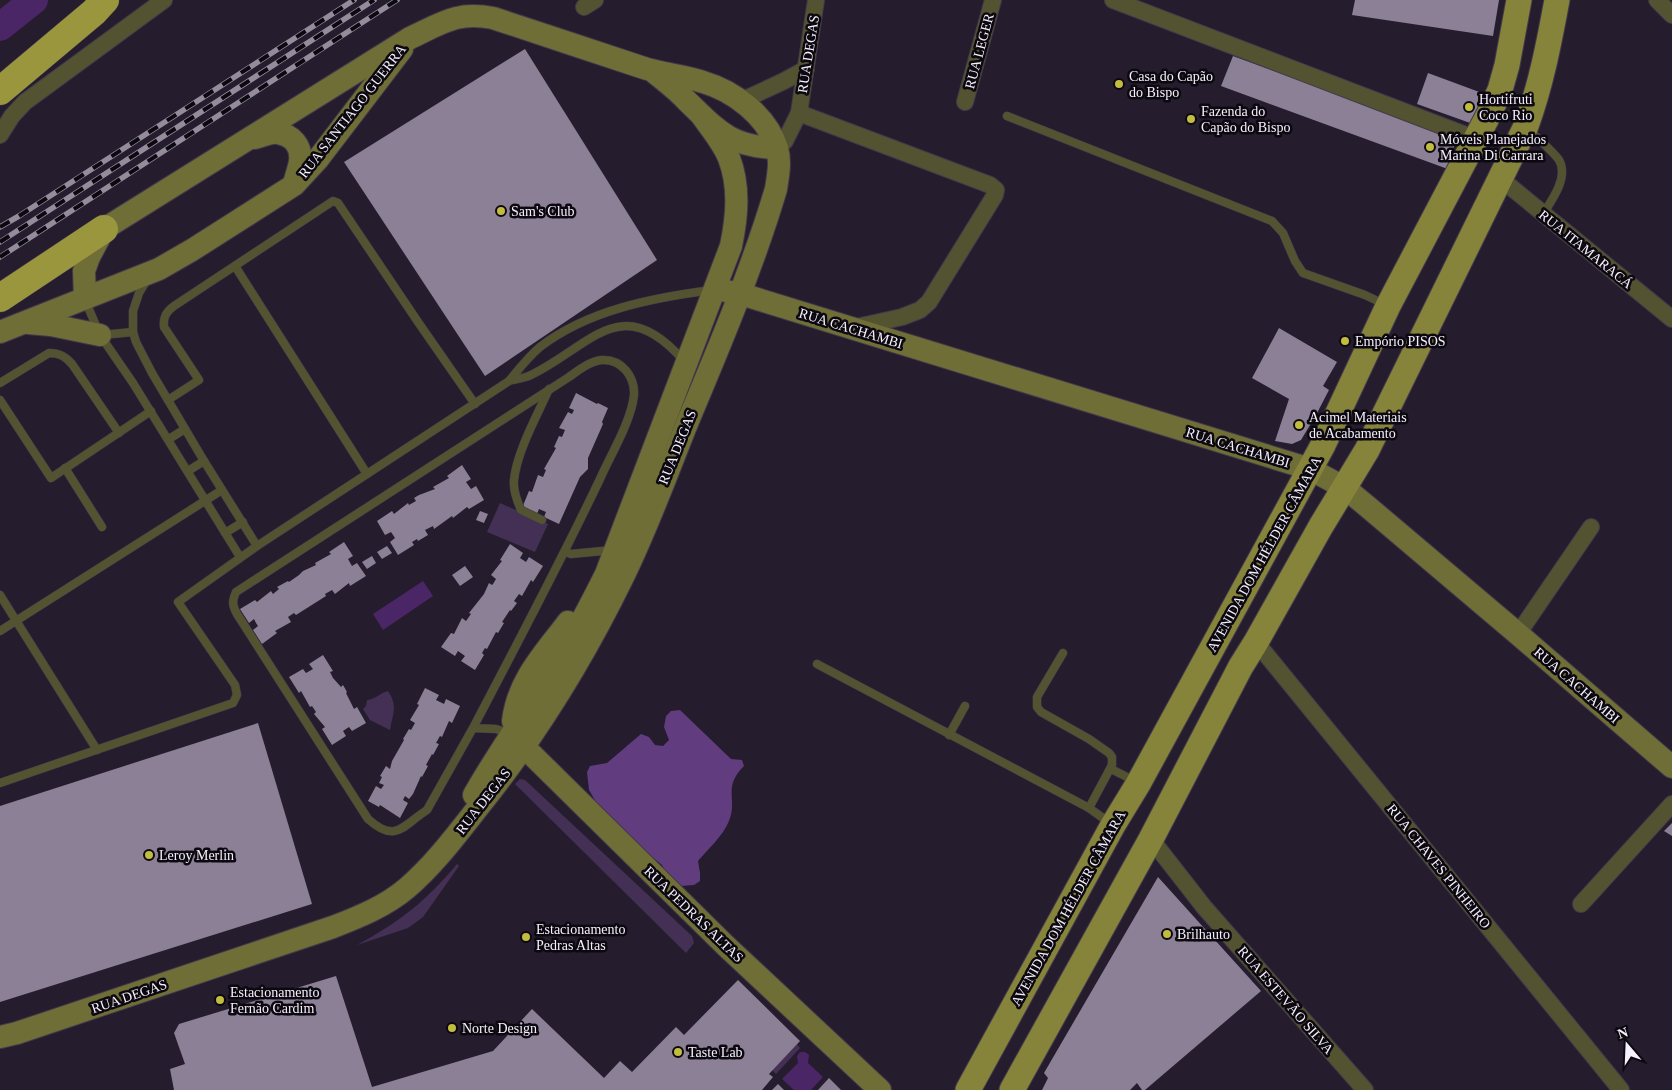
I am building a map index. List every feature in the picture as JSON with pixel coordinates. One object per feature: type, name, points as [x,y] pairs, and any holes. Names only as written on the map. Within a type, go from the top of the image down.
[{"type":"highway","points":[[0,69],[87,0]]},
{"type":"highway","points":[[0,91],[106,0]]},
{"type":"highway","points":[[0,298],[104,229]]},
{"type":"main road","name":"AVENIDA DOM HÉLDER CÂMARA","points":[[968,1090],[1323,445],[1388,306],[1489,114],[1502,82],[1513,40],[1519,0]]},
{"type":"main road","points":[[1012,1090],[1151,839],[1241,666],[1366,450],[1526,126],[1538,94],[1557,0]]},
{"type":"main road","name":"RUA SANTIAGO GUERRA","points":[[104,229],[410,38],[464,15],[493,18],[652,71],[705,82],[726,90],[760,119],[772,136],[777,148]]},
{"type":"main road","name":"RUA SANTIAGO GUERRA","points":[[0,332],[159,268],[192,250],[294,185],[318,159],[410,38]]},
{"type":"main road","name":"RUA SANTIAGO GUERRA","points":[[652,71],[673,87],[702,116]]},
{"type":"main road","points":[[702,116],[714,128],[736,141],[760,148],[777,148]]},
{"type":"main road","name":"RUA DEGAS","points":[[517,740],[515,707],[523,684],[535,665],[606,574],[731,246],[736,221],[737,201],[734,177],[729,158],[702,116]]},
{"type":"main road","points":[[247,140],[277,133],[288,136],[296,142],[300,152],[300,161],[294,185]]},
{"type":"main road","name":"RUA DEGAS","points":[[0,1037],[26,1030],[333,927],[383,905],[405,890],[440,856],[490,765],[517,740],[571,674],[624,576],[740,294],[776,189],[779,159],[777,148]]},
{"type":"main road","points":[[85,298],[84,271],[89,257],[104,229]]},
{"type":"main road","name":"RUA CACHAMBI","points":[[716,289],[740,294],[1310,469],[1345,488],[1518,634],[1672,768]]},
{"type":"main road","points":[[22,323],[50,325],[100,335]]},
{"type":"main road","points":[[1242,595],[1239,609],[1241,620],[1256,642]]},
{"type":"main road","name":"RUA PEDRAS ALTAS","points":[[517,740],[726,946],[880,1090]]},
{"type":"street","points":[[0,135],[12,116],[25,102],[164,0]]},
{"type":"street","name":"RUA DEGAS","points":[[777,148],[785,141],[799,113],[816,0]]},
{"type":"street","name":"RUA LEGER","points":[[965,102],[993,0]]},
{"type":"street","points":[[1113,0],[1476,139]]},
{"type":"street","points":[[1657,0],[1672,15]]},
{"type":"street","points":[[741,101],[806,69]]},
{"type":"street","points":[[799,113],[990,184],[996,190],[995,195],[929,302],[920,310],[902,317],[852,328]]},
{"type":"street","name":"RUA ITAMARACÁ","points":[[1501,179],[1672,319]]},
{"type":"street","points":[[1518,634],[1590,526]]},
{"type":"street","name":"RUA CHAVES PINHEIRO","points":[[1256,642],[1621,1090]]},
{"type":"street","points":[[1581,904],[1672,804]]},
{"type":"street","name":"RUA ESTEVÃO SILVA","points":[[1151,839],[1204,907],[1365,1090]]},
{"type":"lane","points":[[1007,116],[1272,221],[1283,233],[1295,262],[1303,273],[1365,295],[1388,306]]},
{"type":"lane","points":[[1526,126],[1560,161],[1562,177],[1556,194],[1543,214]]},
{"type":"lane","points":[[168,400],[199,380],[164,327],[163,320],[166,312],[328,203],[336,201],[475,404]]},
{"type":"lane","points":[[235,266],[368,474]]},
{"type":"lane","points":[[159,268],[148,279],[139,293],[133,311],[132,332],[152,373],[257,546]]},
{"type":"lane","points":[[510,381],[523,364],[541,346],[578,324],[627,306],[678,294],[716,289]]},
{"type":"lane","points":[[85,298],[100,335],[151,411],[240,557]]},
{"type":"lane","points":[[0,783],[229,706],[236,699],[235,685],[178,602],[240,557],[510,381],[537,372],[598,333],[624,326],[636,328],[660,339],[687,364]]},
{"type":"lane","points":[[100,335],[132,332]]},
{"type":"lane","points":[[0,383],[49,353],[62,355],[72,364],[119,433]]},
{"type":"lane","points":[[602,360],[610,361],[624,368],[632,377],[634,394],[627,419],[565,552],[473,728],[426,810],[415,817],[407,826],[390,832],[380,829],[368,819],[236,614],[232,606],[233,599],[236,592],[549,389],[590,364],[602,360]]},
{"type":"lane","points":[[542,520],[521,510],[515,493],[514,480],[522,449],[549,389]]},
{"type":"lane","points":[[0,400],[51,478],[151,411]]},
{"type":"lane","points":[[168,439],[185,429]]},
{"type":"lane","points":[[188,471],[204,461]]},
{"type":"lane","points":[[65,468],[102,527]]},
{"type":"lane","points":[[0,631],[222,490]]},
{"type":"lane","points":[[225,533],[243,522]]},
{"type":"lane","points":[[565,552],[571,554],[614,550]]},
{"type":"lane","points":[[0,595],[97,750]]},
{"type":"lane","points":[[1063,653],[1037,697],[1037,707],[1042,712],[1089,739],[1112,757],[1111,768],[1089,808]]},
{"type":"lane","points":[[817,664],[1089,808],[1113,825]]},
{"type":"lane","points":[[949,735],[965,706]]},
{"type":"lane","points":[[473,728],[496,729],[517,740]]},
{"type":"lane","points":[[1111,768],[1138,784]]},
{"type":"shaded area","points":[[500,503],[548,524],[535,552],[487,532]]},
{"type":"shaded area","points":[[423,581],[433,596],[383,630],[373,614]]},
{"type":"shaded area","points":[[388,691],[394,705],[390,730],[370,720],[363,709],[366,706],[367,700]]},
{"type":"shaded area","points":[[680,710],[731,759],[742,760],[744,766],[737,774],[732,787],[732,806],[729,821],[719,837],[698,861],[700,881],[694,885],[681,886],[652,857],[641,854],[600,809],[589,790],[587,772],[590,766],[607,763],[641,734],[649,737],[655,745],[663,746],[669,740],[664,727],[666,716],[671,711]]},
{"type":"shaded area","points":[[520,779],[525,780],[692,936],[694,943],[686,953],[515,784]]},
{"type":"shaded area","points":[[457,864],[459,866],[423,917],[408,928],[357,945],[387,928],[412,910]]},
{"type":"shaded area","points":[[797,1044],[800,1048],[776,1074],[772,1070]]},
{"type":"shaded area","points":[[800,1052],[805,1052],[809,1055],[808,1063],[823,1077],[811,1090],[794,1090],[782,1079],[798,1063],[797,1056]]},
{"type":"building","points":[[1355,0],[1499,0],[1493,36],[1352,15]]},
{"type":"building","name":"Sam's Club","points":[[525,49],[657,260],[485,376],[344,162]]},
{"type":"building","points":[[1233,56],[1452,136],[1451,142],[1455,143],[1447,168],[1221,86]]},
{"type":"building","points":[[1428,73],[1485,95],[1473,124],[1417,104]]},
{"type":"building","points":[[1279,328],[1337,362],[1323,386],[1329,390],[1316,415],[1301,440],[1292,444],[1275,441],[1289,399],[1252,378]]},
{"type":"building","points":[[576,393],[608,408],[588,458],[588,469],[580,477],[559,524],[544,517],[546,512],[539,509],[537,514],[522,508],[529,491],[532,492],[538,475],[543,477],[546,470],[544,469],[556,448],[554,447],[559,436],[562,437],[565,430],[559,428],[568,412],[572,414],[574,410],[569,408]]},
{"type":"building","points":[[462,465],[471,479],[466,482],[471,489],[476,486],[484,500],[469,509],[467,507],[434,529],[433,526],[425,530],[428,535],[412,542],[414,545],[398,555],[390,542],[395,538],[391,532],[385,535],[377,521],[392,511],[394,514],[408,503],[409,505],[416,501],[414,498],[419,495],[435,489],[433,487],[449,478],[447,476]]},
{"type":"building","points":[[480,511],[488,514],[484,523],[476,520]]},
{"type":"building","points":[[344,542],[353,556],[348,559],[352,566],[357,563],[366,576],[350,586],[349,583],[335,594],[332,590],[325,594],[326,596],[296,615],[294,613],[288,617],[291,622],[275,631],[277,633],[262,644],[253,630],[258,626],[254,619],[249,623],[240,609],[255,600],[257,602],[271,591],[273,594],[279,589],[277,587],[289,582],[303,571],[316,565],[315,563],[331,554],[329,552]]},
{"type":"building","points":[[510,544],[523,553],[520,558],[526,562],[529,557],[543,566],[533,582],[531,580],[522,596],[519,594],[514,601],[517,603],[502,622],[504,623],[498,633],[496,632],[487,649],[485,648],[482,653],[484,655],[475,670],[461,661],[465,656],[458,651],[455,656],[441,647],[451,633],[454,634],[462,618],[466,621],[471,614],[469,613],[484,594],[489,583],[493,584],[496,579],[491,575],[502,561],[500,560]]},
{"type":"building","points":[[387,546],[392,553],[382,559],[377,552]]},
{"type":"building","points":[[372,556],[376,563],[367,569],[362,562]]},
{"type":"building","points":[[465,566],[473,577],[460,586],[452,575]]},
{"type":"building","points":[[323,655],[333,671],[330,672],[333,678],[341,687],[343,685],[354,709],[357,707],[366,723],[352,731],[349,727],[343,731],[346,736],[332,745],[322,729],[325,727],[314,714],[316,712],[312,706],[310,707],[301,691],[299,693],[289,677],[303,669],[306,673],[313,669],[309,664]]},
{"type":"building","points":[[425,688],[439,695],[436,700],[444,704],[446,699],[460,706],[452,723],[449,721],[442,737],[440,736],[436,743],[439,744],[426,765],[428,766],[413,794],[409,799],[405,796],[403,800],[408,803],[400,818],[380,805],[379,807],[368,801],[376,786],[381,789],[384,785],[379,783],[382,777],[380,776],[386,766],[390,769],[403,739],[415,723],[410,720],[419,705],[417,704]]},
{"type":"building","name":"Leroy Merlin","points":[[258,723],[312,904],[0,1002],[0,806]]},
{"type":"building","points":[[1672,823],[1672,836],[1664,831]]},
{"type":"building","name":"Brilhauto","points":[[1158,877],[1261,991],[1145,1090],[1142,1090],[1137,1083],[1130,1090],[1042,1090],[1048,1078],[1044,1073]]},
{"type":"building","points":[[336,976],[372,1087],[493,1051],[532,1009],[604,1078],[620,1061],[632,1072],[676,1027],[684,1035],[738,980],[800,1041],[769,1074],[773,1077],[762,1090],[174,1090],[170,1069],[185,1064],[174,1033],[179,1024]]},
{"type":"building","points":[[829,1078],[841,1090],[818,1090]]},
{"type":"building","points":[[778,1084],[784,1090],[772,1090]]},
{"type":"waterway","points":[[0,27],[34,0]]},
{"type":"railway","points":[[0,227],[354,0]]},
{"type":"railway","points":[[0,242],[374,0]]},
{"type":"railway","points":[[0,257],[397,0]]},
{"type":"place","name":"Casa do Capão do Bispo","points":[[1119,84]]},
{"type":"place","name":"Hortifruti Coco Rio","points":[[1469,107]]},
{"type":"place","name":"Fazenda do Capão do Bispo","points":[[1191,119]]},
{"type":"place","name":"Móveis Planejados Marina Di Carrara","points":[[1430,147]]},
{"type":"place","name":"Sam's Club","points":[[501,211]]},
{"type":"place","name":"Empório PISOS","points":[[1345,341]]},
{"type":"place","name":"Acimel Materiais de Acabamento","points":[[1299,425]]},
{"type":"place","name":"Leroy Merlin","points":[[149,855]]},
{"type":"place","name":"Brilhauto","points":[[1167,934]]},
{"type":"place","name":"Estacionamento Pedras Altas","points":[[526,937]]},
{"type":"place","name":"Estacionamento Fernão Cardim","points":[[220,1000]]},
{"type":"place","name":"Norte Design","points":[[452,1028]]},
{"type":"place","name":"Taste Lab","points":[[678,1052]]}]
